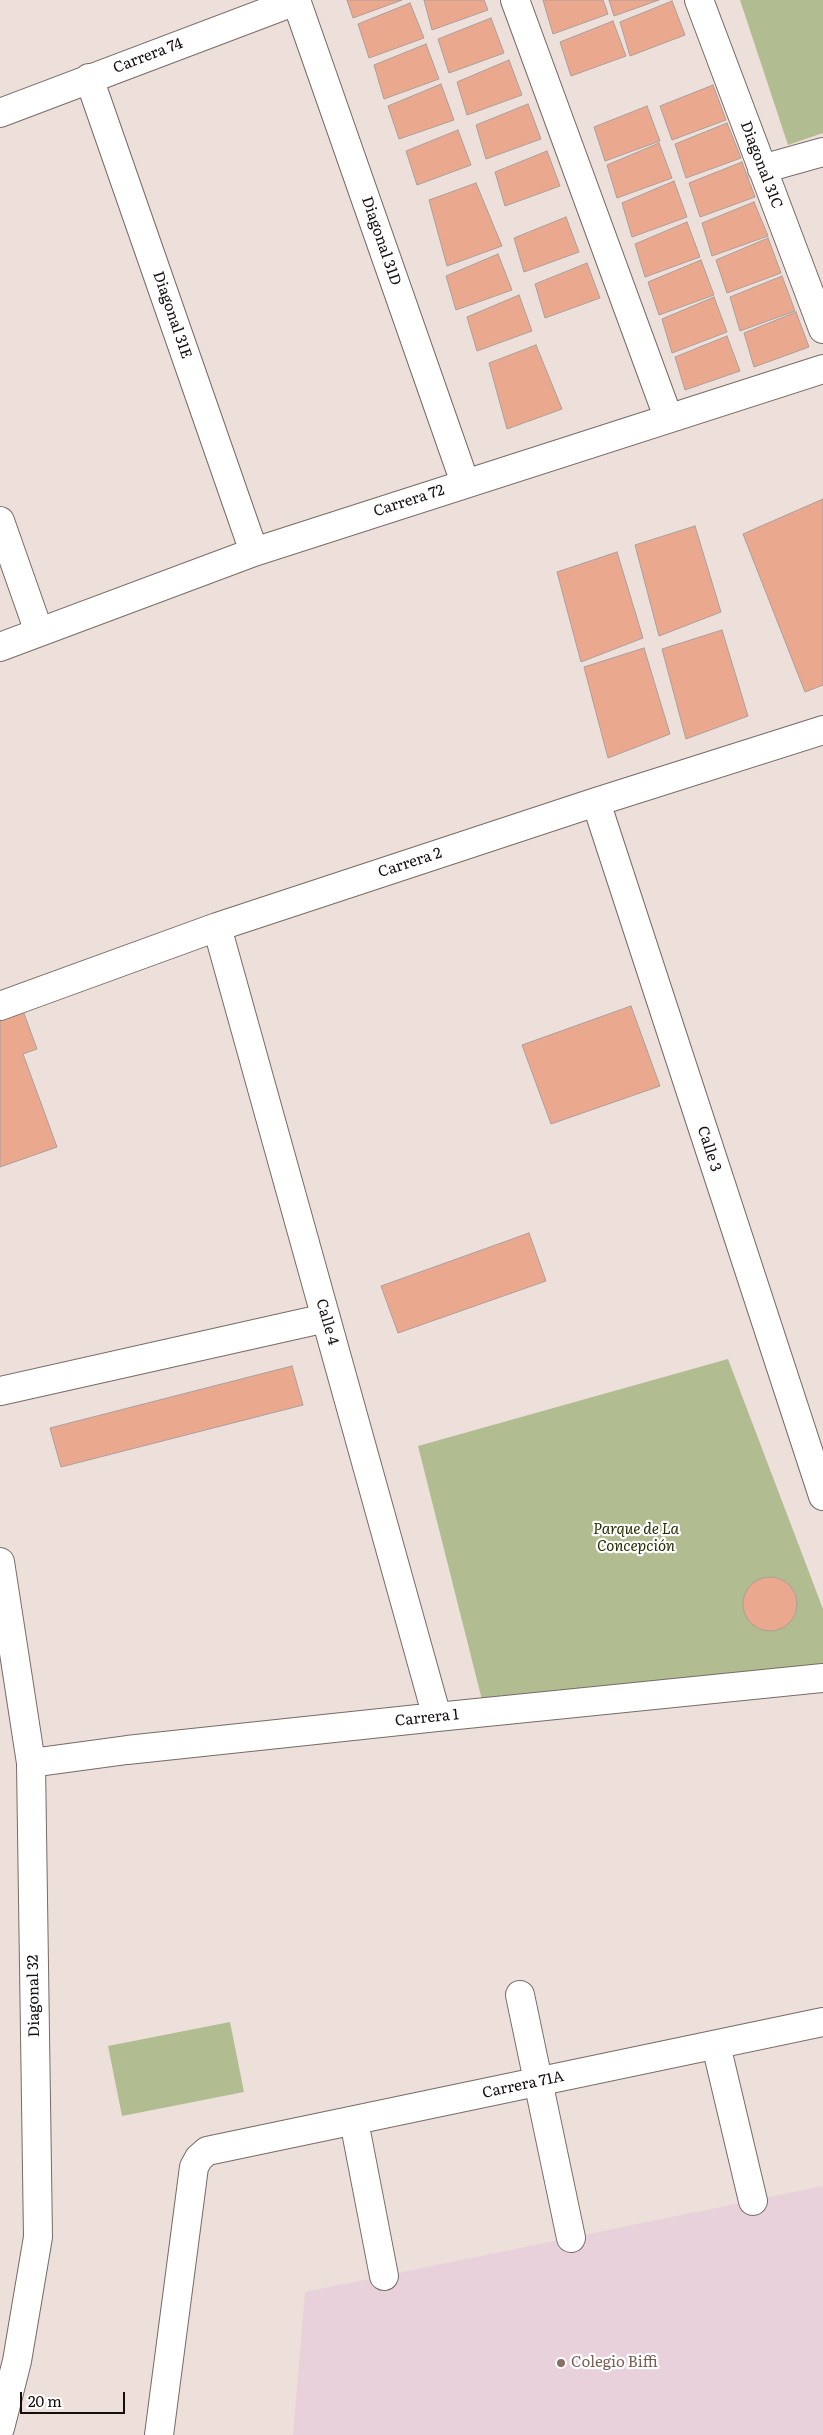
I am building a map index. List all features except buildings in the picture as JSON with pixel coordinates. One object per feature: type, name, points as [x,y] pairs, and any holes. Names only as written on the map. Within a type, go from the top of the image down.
[{"type":"street","name":"Carrera 74","points":[[0,113],[296,0]]},
{"type":"street","name":"Diagonal 31D","points":[[296,0],[465,483]]},
{"type":"street","points":[[515,0],[668,417]]},
{"type":"street","name":"Diagonal 31C","points":[[699,0],[823,329]]},
{"type":"street","name":"Diagonal 31E","points":[[89,78],[254,552]]},
{"type":"street","points":[[762,169],[823,152]]},
{"type":"street","name":"Carrera 72","points":[[0,647],[254,552],[823,368]]},
{"type":"street","points":[[0,521],[39,632]]},
{"type":"street","name":"Carrera 2","points":[[0,1006],[217,927],[596,802],[823,730]]},
{"type":"street","name":"Calle 3","points":[[596,802],[823,1496]]},
{"type":"street","name":"Calle 4","points":[[217,927],[438,1717]]},
{"type":"street","points":[[0,1391],[326,1318]]},
{"type":"street","name":"Diagonal 32","points":[[0,1562],[31,1763],[38,2237],[17,2361],[0,2428]]},
{"type":"street","name":"Carrera 1","points":[[31,1763],[438,1717],[823,1678]]},
{"type":"street","points":[[520,1995],[571,2238]]},
{"type":"street","name":"Carrera 71A","points":[[159,2435],[194,2167],[207,2151],[823,2022]]},
{"type":"street","points":[[716,2045],[753,2201]]},
{"type":"street","points":[[354,2121],[384,2276]]},
{"type":"shaded area","name":"Colegio Biffi","points":[[823,2186],[823,2435],[293,2435],[305,2292]]},
{"type":"green space","points":[[740,0],[823,0],[823,133],[788,145]]},
{"type":"green space","name":"Parque de La Concepción","points":[[728,1359],[823,1609],[823,1670],[482,1700],[418,1446]]},
{"type":"green space","points":[[230,2022],[244,2092],[122,2116],[108,2046]]},
{"type":"place","name":"Colegio Biffi","points":[[561,2363]]}]
